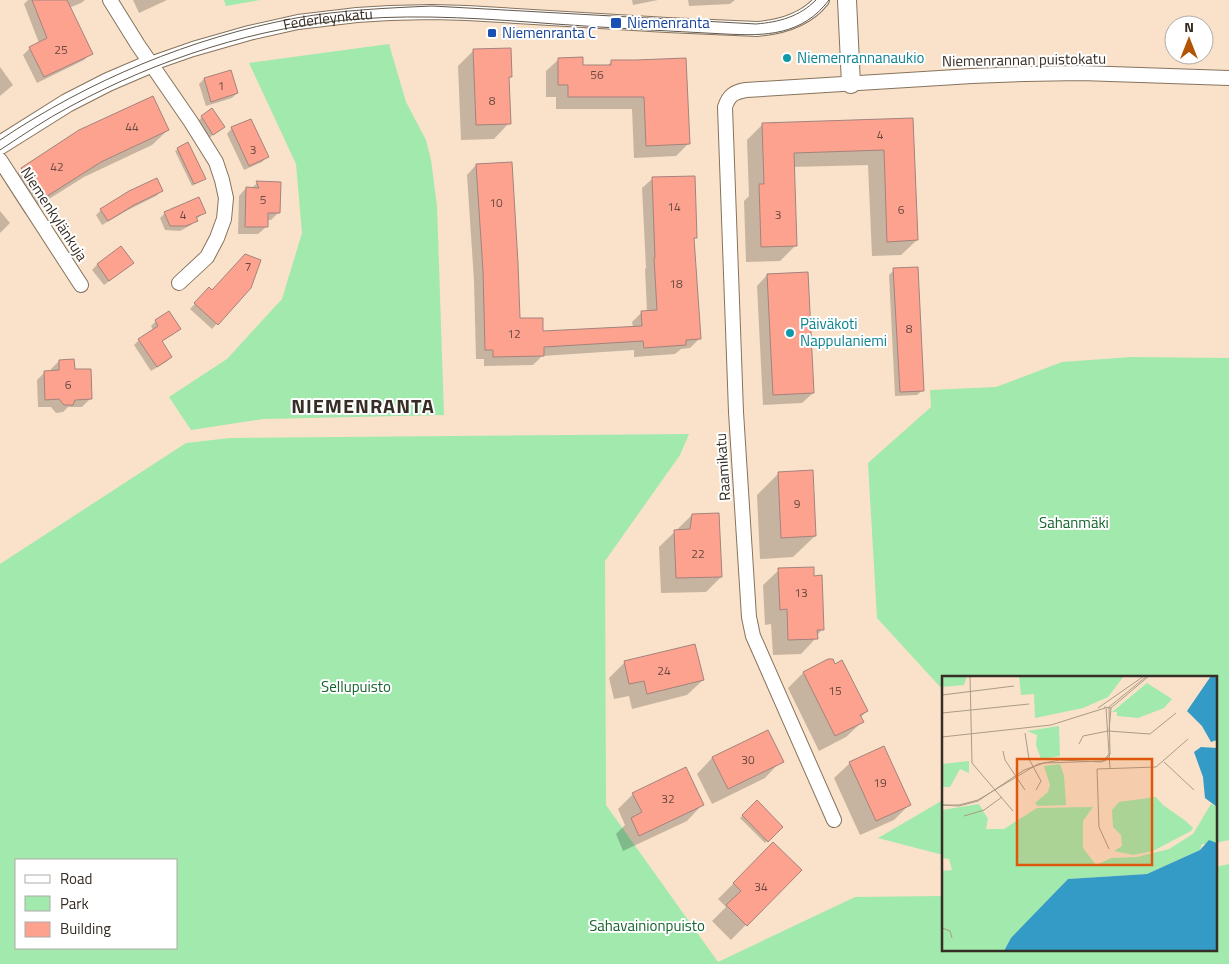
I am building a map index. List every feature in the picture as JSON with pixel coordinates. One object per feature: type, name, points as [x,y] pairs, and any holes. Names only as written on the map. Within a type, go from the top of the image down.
[{"type":"street","points":[[110,0],[150,64],[216,162],[222,180],[226,198],[224,219],[217,238],[206,257],[179,283]]},
{"type":"street","name":"Federleynkatu","points":[[0,145],[67,103],[108,82],[150,64],[249,32],[298,22],[357,15],[467,12],[675,26],[757,29],[770,28],[790,22],[815,8],[822,0]]},
{"type":"street","points":[[847,0],[850,84]]},
{"type":"street","name":"Niemenrannan puistokatu","points":[[731,95],[746,90],[1053,73],[1229,78]]},
{"type":"street","name":"Raamikatu","points":[[731,95],[725,107],[735,402],[749,617],[753,636],[834,820]]},
{"type":"street","name":"Niemenkylänkuja","points":[[0,160],[81,284]]},
{"type":"green space","points":[[224,0],[260,0],[226,6]]},
{"type":"green space","points":[[389,44],[406,102],[426,140],[431,160],[437,206],[444,415],[263,419],[191,430],[169,397],[227,359],[282,299],[302,233],[296,164],[249,63]]},
{"type":"green space","name":"Sahanmäki","points":[[1131,357],[1229,358],[1229,840],[1216,843],[1216,676],[942,676],[942,689],[877,618],[868,463],[931,407],[930,390],[996,387],[1062,362]]},
{"type":"green space","name":"Sellupuisto","points":[[689,434],[680,455],[605,561],[606,805],[718,962],[855,897],[942,896],[942,952],[1216,952],[1216,867],[1229,864],[1229,964],[0,964],[0,564],[186,443],[230,438]]},
{"type":"green space","points":[[942,801],[942,855],[878,838]]},
{"type":"building","points":[[32,0],[67,0],[93,54],[44,77],[29,47],[47,38]]},
{"type":"building","points":[[511,48],[512,77],[509,77],[511,124],[476,125],[473,49]]},
{"type":"building","points":[[583,57],[583,65],[611,65],[611,60],[686,58],[690,144],[646,146],[644,97],[568,97],[568,85],[558,85],[558,58]]},
{"type":"building","points":[[231,70],[238,93],[211,102],[204,78]]},
{"type":"building","points":[[153,96],[169,130],[101,162],[41,200],[21,168],[79,130]]},
{"type":"building","points":[[212,108],[225,127],[213,135],[201,116]]},
{"type":"building","points":[[913,118],[918,240],[887,242],[884,150],[794,153],[797,246],[761,247],[759,184],[764,184],[762,123]]},
{"type":"building","points":[[251,119],[269,157],[249,166],[231,127]]},
{"type":"building","points":[[188,142],[206,179],[194,184],[177,148]]},
{"type":"building","points":[[512,162],[520,318],[543,318],[543,331],[642,326],[641,311],[657,310],[652,177],[695,176],[697,238],[694,238],[701,339],[686,340],[686,345],[644,348],[643,341],[544,347],[544,356],[493,357],[493,350],[485,350],[483,271],[476,164]]},
{"type":"building","points":[[157,178],[163,191],[134,205],[108,221],[100,209],[129,191]]},
{"type":"building","points":[[256,181],[281,182],[280,213],[268,213],[268,227],[245,227],[246,187],[259,188]]},
{"type":"building","points":[[199,197],[206,213],[196,217],[198,221],[186,226],[170,226],[164,212]]},
{"type":"building","points":[[121,246],[134,263],[109,281],[97,264]]},
{"type":"building","points":[[245,254],[261,260],[251,288],[218,325],[194,303],[209,287],[212,290]]},
{"type":"building","points":[[918,267],[924,391],[900,392],[893,268]]},
{"type":"building","name":"Päiväkoti Nappulaniemi","points":[[808,272],[814,393],[773,395],[767,274]]},
{"type":"building","points":[[169,311],[181,329],[162,341],[172,357],[157,367],[138,339],[158,326],[155,320]]},
{"type":"building","points":[[74,359],[75,369],[91,369],[92,399],[75,400],[73,405],[64,405],[59,399],[45,400],[44,371],[59,370],[59,360]]},
{"type":"building","points":[[813,470],[816,536],[781,538],[778,472]]},
{"type":"building","points":[[719,513],[722,577],[676,578],[674,530],[690,529],[692,514]]},
{"type":"building","points":[[814,567],[814,576],[822,575],[824,630],[817,630],[818,639],[788,640],[787,609],[780,610],[778,568]]},
{"type":"building","points":[[695,644],[704,680],[647,694],[644,681],[629,684],[624,661]]},
{"type":"building","points":[[828,659],[833,659],[835,664],[842,660],[868,711],[860,715],[864,722],[835,736],[803,672]]},
{"type":"building","points":[[768,730],[784,762],[728,789],[712,757]]},
{"type":"building","points":[[884,746],[911,805],[876,821],[849,762]]},
{"type":"building","points":[[686,767],[704,805],[639,836],[631,818],[642,812],[632,793]]},
{"type":"building","points":[[757,800],[783,827],[768,842],[742,815]]},
{"type":"building","points":[[773,842],[802,870],[747,926],[726,905],[741,891],[733,883]]},
{"type":"tram line","points":[[0,140],[69,98],[142,64],[218,37],[313,15],[432,6],[756,24],[773,22],[796,15],[816,0]]},
{"type":"tram line","points":[[0,150],[62,111],[104,89],[139,74],[210,48],[284,29],[358,19],[432,17],[754,35],[768,34],[795,27],[807,21],[829,0]]},
{"type":"place","name":"Niemenranta","points":[[616,23]]},
{"type":"place","name":"Niemenranta C","points":[[492,33]]},
{"type":"place","name":"Niemenrannanaukio","points":[[787,58]]},
{"type":"place","name":"Päiväkoti Nappulaniemi","points":[[790,333]]},
{"type":"district","name":"NIEMENRANTA","points":[[363,406]]},
{"type":"park label","name":"Sahavainionpuisto","points":[[647,926]]}]
